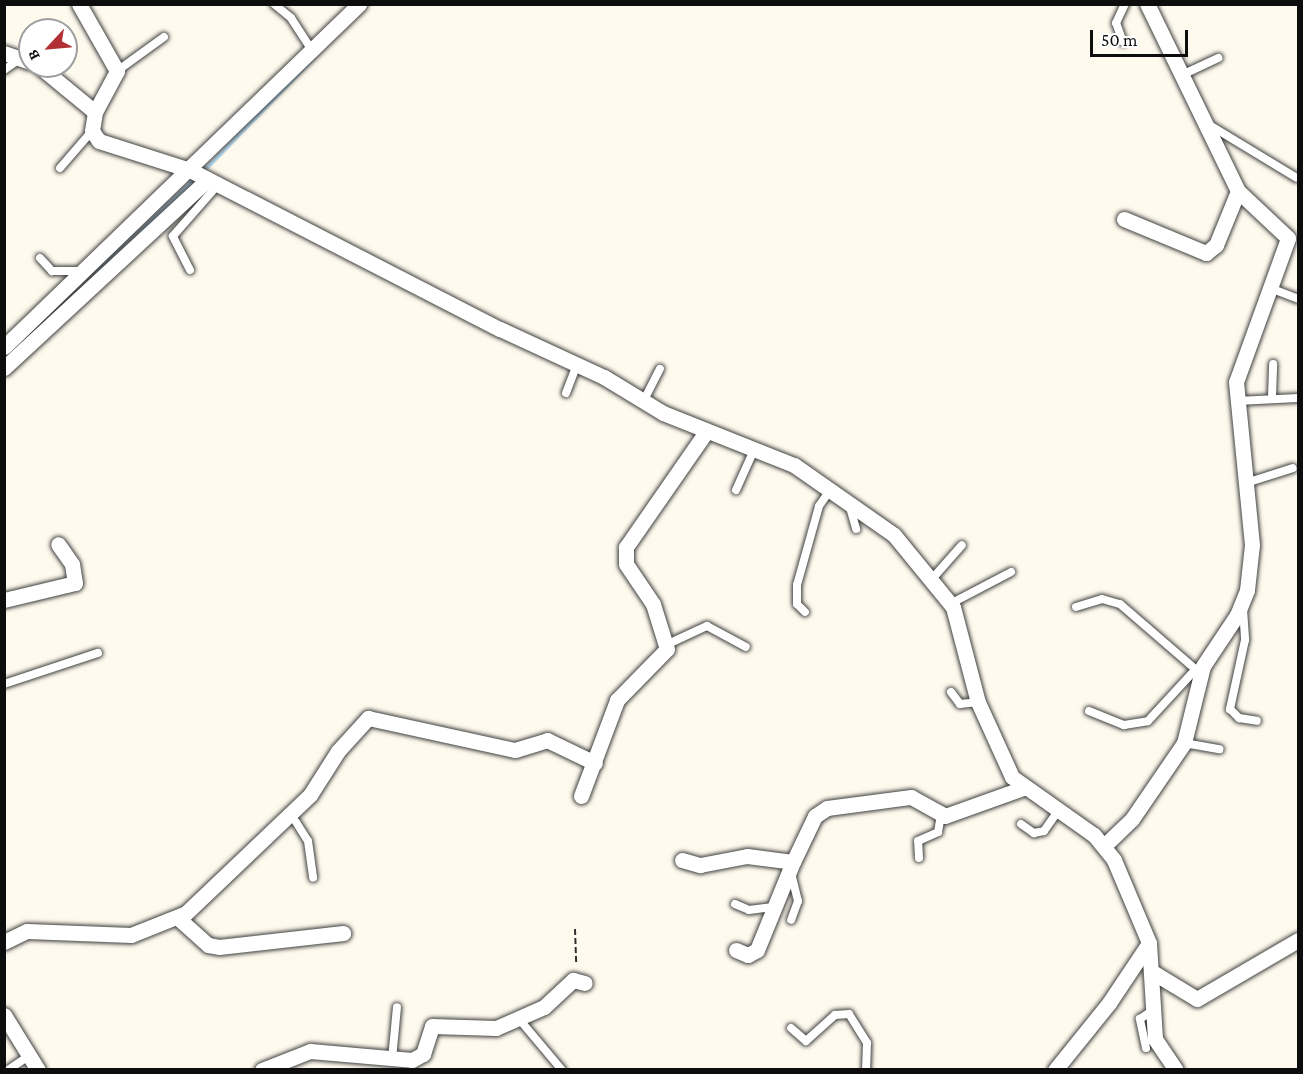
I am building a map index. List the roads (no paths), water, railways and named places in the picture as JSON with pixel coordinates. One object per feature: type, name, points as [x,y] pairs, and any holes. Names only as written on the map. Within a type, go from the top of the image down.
[{"type":"street","points":[[79,4],[117,71],[95,112],[92,131],[99,141],[202,178],[577,364],[706,432],[794,465],[832,488],[894,535],[951,604],[978,702],[1004,764],[1023,788],[1105,845],[1149,943],[1154,973],[1152,1011],[1155,1039],[1176,1070]]},
{"type":"street","points":[[4,368],[202,178],[312,50],[359,4]]},
{"type":"street","points":[[1105,845],[1132,819],[1184,742],[1197,672],[1242,602],[1253,564],[1237,401],[1238,374],[1270,288],[1294,234],[1238,191],[1184,74],[1147,4]]},
{"type":"street","points":[[54,78],[95,112]]},
{"type":"street","points":[[4,347],[86,272],[202,178]]},
{"type":"street","points":[[1124,219],[1206,253],[1216,245],[1238,191]]},
{"type":"street","points":[[581,796],[617,700],[663,657],[668,644],[653,604],[625,555],[706,432]]},
{"type":"street","points":[[4,600],[75,583],[72,564],[58,544]]},
{"type":"street","points":[[4,942],[27,931],[131,935],[178,918],[293,818],[368,718],[515,750],[547,740],[595,763]]},
{"type":"street","points":[[736,950],[748,955],[757,950],[777,908],[791,866],[815,816],[827,808],[911,797],[941,815],[1023,788]]},
{"type":"street","points":[[682,860],[700,865],[747,856],[791,866]]},
{"type":"street","points":[[178,918],[208,945],[219,947],[342,933]]},
{"type":"street","points":[[1154,973],[1197,999],[1299,940]]},
{"type":"street","points":[[1054,1070],[1109,1003],[1149,943]]},
{"type":"street","points":[[262,1070],[281,1065],[310,1051],[392,1060],[419,1058],[432,1026],[482,1029],[519,1019],[544,1007],[580,981]]},
{"type":"street","points":[[4,1015],[38,1070]]},
{"type":"lane","points":[[274,4],[291,18],[312,50]]},
{"type":"lane","points":[[1123,42],[1116,23],[1125,4]]},
{"type":"lane","points":[[117,71],[164,37]]},
{"type":"lane","points":[[1184,74],[1218,58]]},
{"type":"lane","points":[[1207,123],[1297,178]]},
{"type":"lane","points":[[60,168],[92,131]]},
{"type":"lane","points":[[190,270],[173,236],[202,178]]},
{"type":"lane","points":[[40,258],[51,271],[86,272]]},
{"type":"lane","points":[[1270,288],[1299,299]]},
{"type":"lane","points":[[566,393],[577,364]]},
{"type":"lane","points":[[1272,397],[1273,364]]},
{"type":"lane","points":[[644,400],[660,369]]},
{"type":"lane","points":[[1237,401],[1272,397],[1299,398]]},
{"type":"lane","points":[[736,490],[754,450]]},
{"type":"lane","points":[[1246,483],[1293,468]]},
{"type":"lane","points":[[805,612],[797,604],[797,585],[819,506],[832,488]]},
{"type":"lane","points":[[848,500],[856,529]]},
{"type":"lane","points":[[932,579],[962,545]]},
{"type":"lane","points":[[951,604],[1011,572]]},
{"type":"lane","points":[[1077,607],[1102,599],[1120,604],[1197,672],[1148,721],[1124,725],[1089,711]]},
{"type":"lane","points":[[1242,602],[1245,640],[1230,709],[1239,718],[1257,721]]},
{"type":"lane","points":[[668,644],[707,626],[746,647]]},
{"type":"lane","points":[[4,684],[98,653]]},
{"type":"lane","points":[[951,692],[960,704],[978,702]]},
{"type":"lane","points":[[1184,742],[1219,749]]},
{"type":"lane","points":[[1021,824],[1034,833],[1044,831],[1058,812]]},
{"type":"lane","points":[[919,858],[918,841],[936,834],[941,815]]},
{"type":"lane","points":[[293,818],[308,841],[313,878]]},
{"type":"lane","points":[[791,866],[798,901],[791,920]]},
{"type":"lane","points":[[735,904],[749,910],[777,908]]},
{"type":"lane","points":[[392,1060],[397,1007]]},
{"type":"lane","points":[[1146,1048],[1140,1019],[1152,1011]]},
{"type":"lane","points":[[791,1028],[806,1041],[835,1015],[849,1014],[867,1043],[866,1070]]},
{"type":"lane","points":[[519,1019],[562,1070]]},
{"type":"lane","points":[[8,1070],[30,1055]]},
{"type":"waterway","points":[[202,173],[314,58]]},
{"type":"waterway","points":[[88,280],[196,178]]}]
